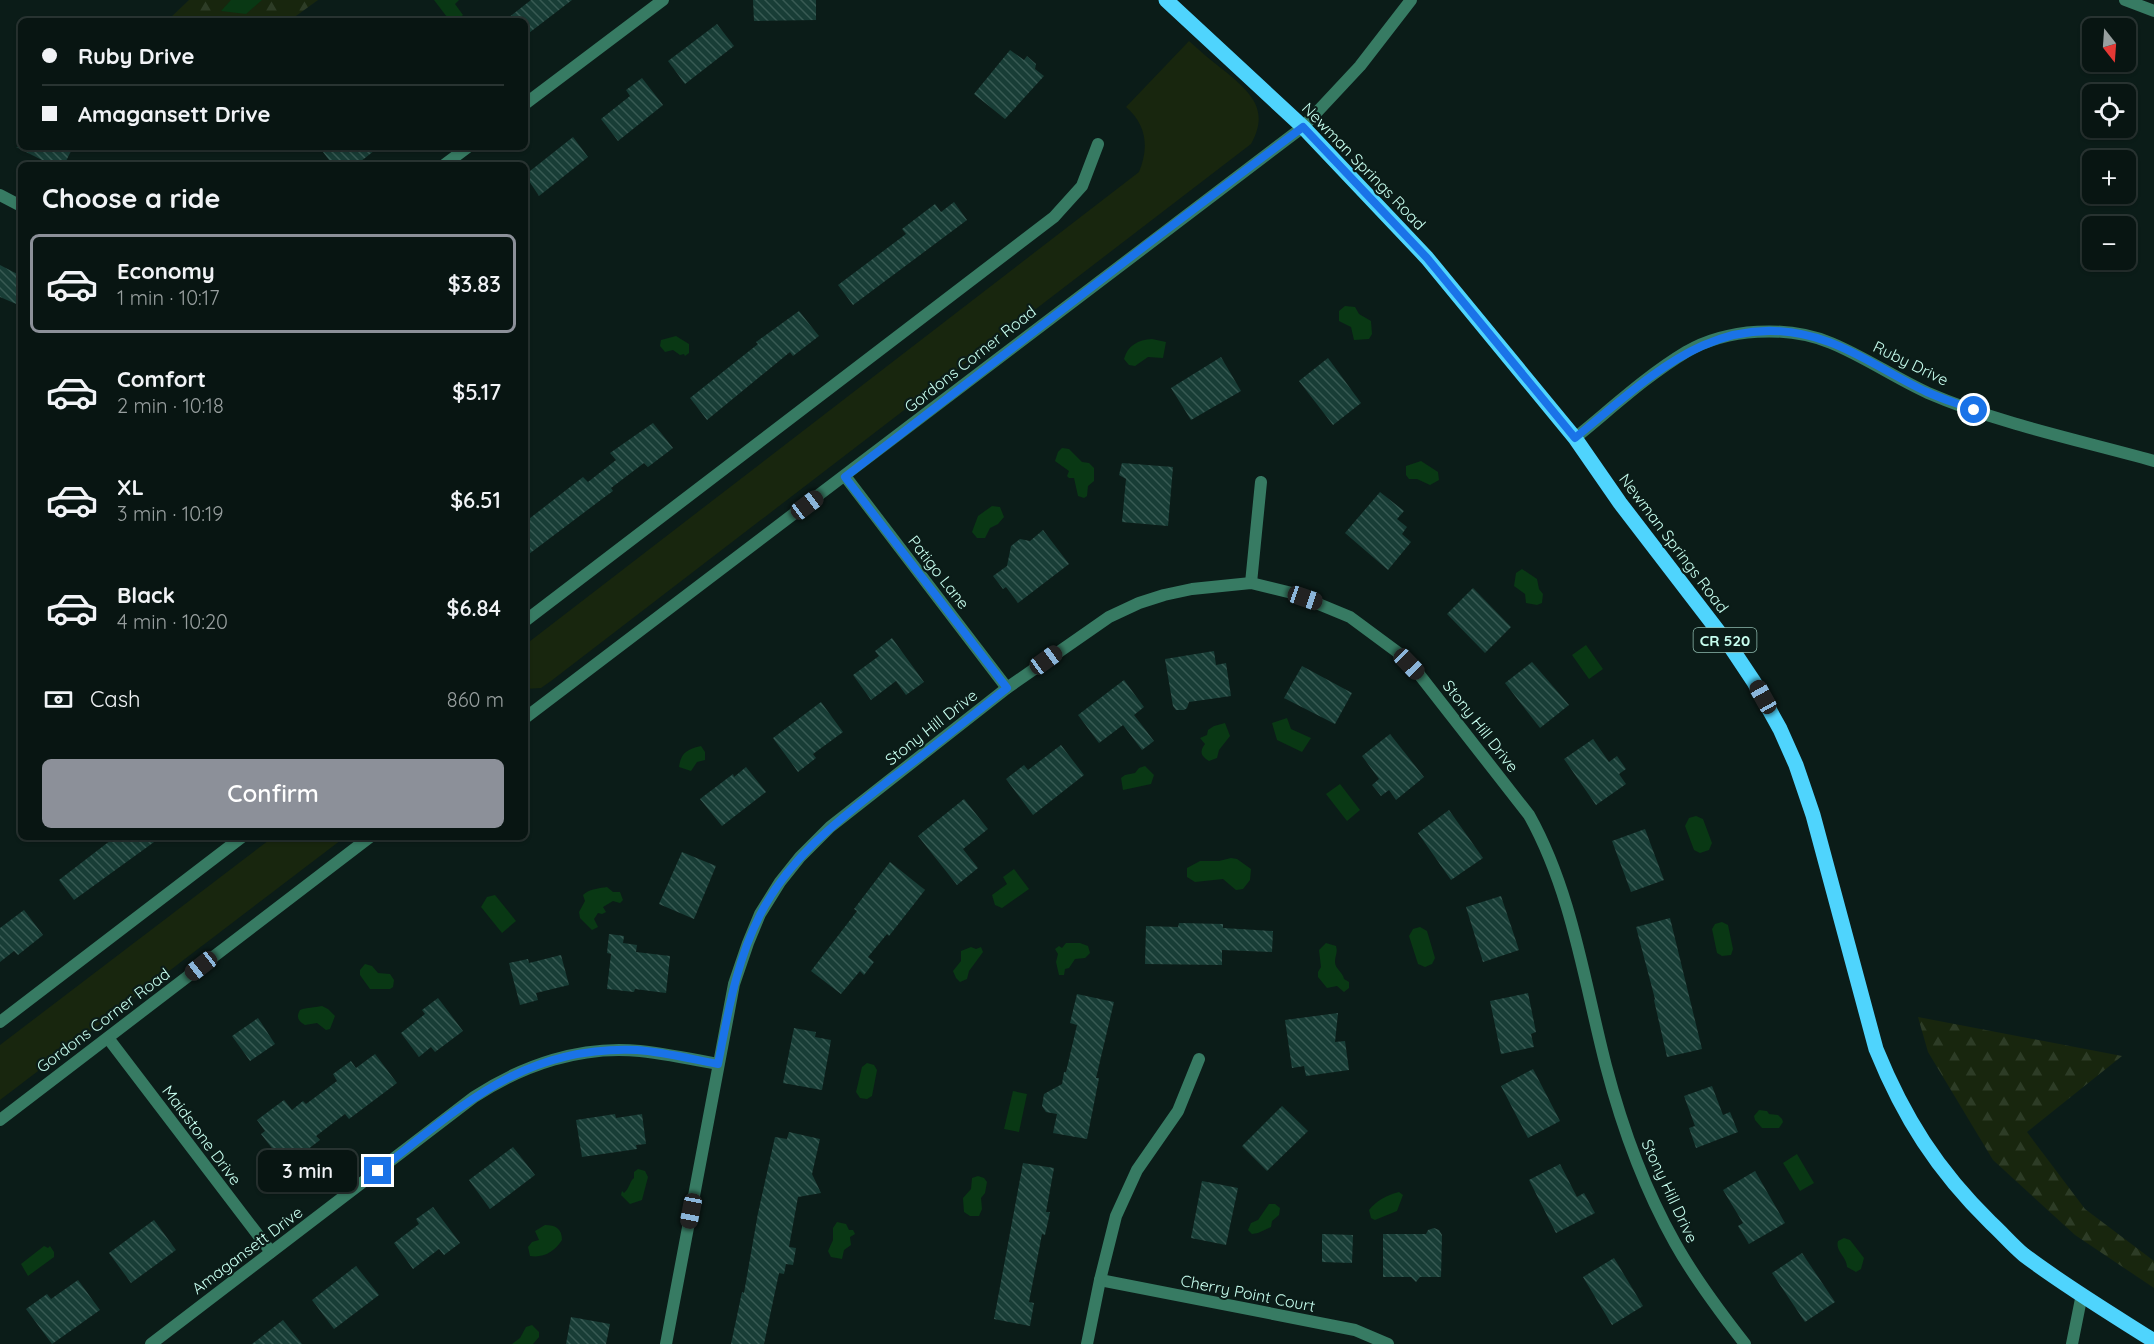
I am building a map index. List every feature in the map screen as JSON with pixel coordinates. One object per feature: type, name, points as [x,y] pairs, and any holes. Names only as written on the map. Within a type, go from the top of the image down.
[{"type":"main road","name":"Newman Springs Road","points":[[1166,0],[1303,127],[1427,258],[1575,438],[1620,503],[1732,649],[1754,682],[1780,729],[1796,765],[1813,815],[1876,1049],[1891,1086],[1909,1120],[1936,1161],[1971,1203],[2022,1253],[2154,1341]]},
{"type":"street","points":[[528,102],[663,0]]},
{"type":"street","name":"Gordons Corner Road","points":[[528,716],[1303,127],[1360,66],[1412,0]]},
{"type":"street","points":[[2125,0],[2154,11]]},
{"type":"street","points":[[528,619],[1054,216],[1082,186],[1098,144]]},
{"type":"street","points":[[448,162],[464,150]]},
{"type":"street","points":[[0,195],[18,204]]},
{"type":"street","name":"Ruby Drive","points":[[1575,438],[1654,374],[1688,352],[1704,344],[1740,334],[1767,331],[1803,334],[1830,342],[1928,392],[1994,417],[2154,460]]},
{"type":"street","name":"Patigo Lane","points":[[845,477],[1007,688]]},
{"type":"street","points":[[1251,583],[1261,482]]},
{"type":"street","name":"Stony Hill Drive","points":[[666,1344],[734,984],[760,914],[780,882],[800,857],[830,827],[1007,688],[1097,623],[1139,603],[1192,589],[1251,583],[1318,603],[1350,617],[1401,654],[1528,815],[1541,836],[1559,880],[1606,1068],[1629,1141],[1655,1206],[1695,1276],[1745,1344]]},
{"type":"street","points":[[0,1022],[238,840]]},
{"type":"street","name":"Gordons Corner Road","points":[[0,1120],[366,840]]},
{"type":"street","name":"Maidstone Drive","points":[[108,1038],[271,1252]]},
{"type":"street","name":"Amagansett Drive","points":[[151,1344],[474,1097],[499,1082],[524,1070],[573,1055],[615,1050],[638,1050],[718,1064]]},
{"type":"street","points":[[1087,1344],[1116,1216],[1137,1170],[1178,1111],[1199,1059]]},
{"type":"street","name":"Cherry Point Court","points":[[1100,1280],[1355,1330],[1389,1344]]},
{"type":"street","points":[[2072,1344],[2082,1294]]},
{"type":"green space","points":[[189,0],[318,0],[293,18],[170,18]]},
{"type":"green space","points":[[1189,41],[1250,95],[1255,103],[1259,121],[1251,144],[551,681],[541,688],[528,689],[528,643],[1139,172],[1144,154],[1144,137],[1138,121],[1126,107]]},
{"type":"green space","points":[[269,840],[341,840],[0,1100],[0,1045]]},
{"type":"green space","points":[[1918,1017],[2122,1056],[2027,1132],[2085,1209],[2154,1261],[2154,1288],[2075,1235],[1993,1160],[1928,1052]]},
{"type":"shaded area","points":[[231,0],[262,0],[246,14],[221,11]]},
{"type":"shaded area","points":[[434,0],[459,0],[455,4],[463,15],[460,18],[448,18]]},
{"type":"shaded area","points":[[1345,306],[1355,307],[1359,314],[1371,321],[1372,334],[1369,339],[1354,340],[1351,327],[1339,321],[1339,311]]},
{"type":"shaded area","points":[[676,336],[689,344],[689,353],[685,356],[673,350],[665,352],[660,346],[661,340]]},
{"type":"shaded area","points":[[1152,339],[1166,342],[1163,358],[1148,357],[1135,366],[1129,365],[1124,359],[1131,347],[1138,342]]},
{"type":"shaded area","points":[[1062,448],[1069,449],[1082,462],[1089,463],[1094,468],[1094,481],[1088,486],[1087,496],[1084,498],[1078,496],[1074,478],[1067,476],[1069,471],[1055,461]]},
{"type":"shaded area","points":[[1421,461],[1438,472],[1439,480],[1430,485],[1417,479],[1409,479],[1406,475],[1406,466]]},
{"type":"shaded area","points":[[992,506],[1000,507],[1004,517],[990,528],[985,538],[977,538],[972,532],[978,516]]},
{"type":"shaded area","points":[[1522,569],[1537,579],[1539,589],[1543,594],[1542,603],[1537,605],[1526,603],[1525,594],[1514,586],[1516,573]]},
{"type":"shaded area","points":[[1586,645],[1603,669],[1589,679],[1572,655]]},
{"type":"shaded area","points":[[1287,718],[1291,729],[1311,738],[1302,752],[1277,740],[1272,723]]},
{"type":"shaded area","points":[[1225,723],[1230,736],[1219,750],[1217,758],[1209,761],[1202,754],[1205,744],[1200,738],[1207,735],[1208,730],[1214,726]]},
{"type":"shaded area","points":[[701,746],[705,752],[705,760],[697,762],[691,771],[679,767],[681,758],[686,752]]},
{"type":"shaded area","points":[[1145,766],[1154,775],[1151,784],[1123,790],[1121,778]]},
{"type":"shaded area","points":[[1340,784],[1360,810],[1347,821],[1326,794]]},
{"type":"shaded area","points":[[1696,816],[1703,819],[1712,843],[1709,850],[1700,853],[1694,850],[1685,826],[1689,818]]},
{"type":"shaded area","points":[[1237,859],[1251,869],[1250,880],[1243,889],[1236,890],[1223,879],[1195,882],[1187,877],[1187,868],[1200,861],[1219,861]]},
{"type":"shaded area","points":[[1014,869],[1029,889],[1002,908],[995,905],[992,895],[1007,884],[1003,877]]},
{"type":"shaded area","points":[[607,887],[613,892],[620,892],[623,900],[620,903],[613,901],[603,907],[606,912],[598,913],[594,919],[598,927],[592,930],[580,918],[579,912],[585,901],[583,895],[591,890]]},
{"type":"shaded area","points":[[495,895],[516,921],[502,933],[481,907],[487,897]]},
{"type":"shaded area","points":[[1722,922],[1728,925],[1733,949],[1731,955],[1722,956],[1717,953],[1712,929],[1715,924]]},
{"type":"shaded area","points":[[1420,927],[1427,931],[1435,958],[1432,964],[1425,967],[1418,964],[1409,936],[1413,929]]},
{"type":"shaded area","points":[[1066,943],[1080,943],[1088,946],[1090,953],[1085,958],[1075,959],[1069,968],[1065,969],[1064,975],[1059,975],[1056,962],[1058,954],[1055,949],[1059,946],[1062,948]]},
{"type":"shaded area","points":[[1326,943],[1336,946],[1335,964],[1344,979],[1349,982],[1349,988],[1344,992],[1337,986],[1327,988],[1318,977],[1321,967],[1319,950]]},
{"type":"shaded area","points":[[971,947],[976,949],[981,947],[983,952],[969,971],[967,979],[960,982],[953,971],[961,961],[961,951]]},
{"type":"shaded area","points":[[365,964],[372,966],[378,973],[390,974],[394,980],[393,987],[370,989],[360,975],[360,970]]},
{"type":"shaded area","points":[[322,1006],[335,1016],[330,1029],[326,1030],[317,1023],[305,1025],[299,1020],[300,1010]]},
{"type":"shaded area","points":[[867,1063],[874,1065],[877,1070],[872,1096],[867,1099],[860,1098],[856,1092],[862,1067]]},
{"type":"shaded area","points":[[1013,1091],[1027,1094],[1019,1132],[1004,1129]]},
{"type":"shaded area","points":[[1759,1110],[1778,1115],[1783,1122],[1779,1128],[1762,1128],[1754,1116]]},
{"type":"shaded area","points":[[1797,1154],[1814,1183],[1800,1191],[1783,1163]]},
{"type":"shaded area","points":[[638,1169],[645,1171],[648,1177],[642,1200],[630,1204],[621,1195]]},
{"type":"shaded area","points":[[978,1176],[987,1182],[985,1193],[981,1198],[982,1209],[979,1216],[970,1216],[964,1212],[963,1198],[971,1189],[972,1178]]},
{"type":"shaded area","points":[[1399,1192],[1403,1195],[1397,1211],[1375,1220],[1371,1218],[1369,1210],[1375,1203]]},
{"type":"shaded area","points":[[1269,1204],[1275,1204],[1280,1208],[1279,1215],[1272,1221],[1271,1227],[1252,1234],[1248,1230],[1251,1223],[1258,1220]]},
{"type":"shaded area","points":[[837,1222],[846,1224],[855,1234],[850,1237],[851,1245],[844,1250],[842,1259],[831,1257],[828,1251],[833,1240],[833,1228]]},
{"type":"shaded area","points":[[545,1225],[558,1228],[562,1240],[548,1253],[530,1256],[528,1247],[532,1242],[539,1240],[535,1231]]},
{"type":"shaded area","points":[[1844,1238],[1850,1240],[1864,1258],[1861,1269],[1856,1272],[1847,1267],[1838,1248],[1838,1241]]},
{"type":"shaded area","points":[[44,1246],[48,1248],[50,1246],[54,1257],[28,1276],[21,1264]]},
{"type":"shaded area","points":[[532,1325],[539,1332],[539,1337],[533,1344],[512,1344],[520,1338],[526,1327]]},
{"type":"building","points":[[531,0],[572,0],[528,34],[528,18],[508,18]]},
{"type":"building","points":[[753,0],[816,0],[816,20],[754,21]]},
{"type":"building","points":[[717,24],[734,46],[685,84],[668,61]]},
{"type":"building","points":[[1010,50],[1024,60],[1027,56],[1036,64],[1035,69],[1044,76],[1005,119],[974,94]]},
{"type":"building","points":[[642,78],[663,105],[618,141],[601,119],[630,96],[626,90]]},
{"type":"building","points":[[573,137],[588,157],[539,196],[528,180],[528,173]]},
{"type":"building","points":[[22,150],[72,150],[66,162],[46,162]]},
{"type":"building","points":[[321,150],[375,150],[360,162],[331,162]]},
{"type":"building","points":[[954,202],[967,220],[853,305],[838,285],[906,234],[902,229],[935,204],[941,212]]},
{"type":"building","points":[[0,265],[18,274],[18,305],[0,297]]},
{"type":"building","points":[[799,311],[819,336],[793,356],[790,352],[707,420],[690,398],[758,344],[756,342]]},
{"type":"building","points":[[1221,357],[1241,391],[1191,420],[1171,388]]},
{"type":"building","points":[[1328,358],[1361,403],[1333,425],[1299,381]]},
{"type":"building","points":[[653,423],[673,448],[648,467],[644,463],[611,488],[613,491],[528,555],[528,520],[583,477],[588,482],[616,460],[610,453]]},
{"type":"building","points":[[1122,463],[1173,467],[1168,526],[1122,522],[1126,479],[1119,475]]},
{"type":"building","points":[[1380,492],[1404,511],[1397,519],[1407,527],[1402,534],[1411,542],[1388,570],[1345,533]]},
{"type":"building","points":[[1043,530],[1069,564],[1018,603],[1006,587],[1003,589],[993,576],[1007,566],[1011,546],[1020,539],[1030,541]]},
{"type":"building","points":[[1473,588],[1511,627],[1485,653],[1447,614]]},
{"type":"building","points":[[892,638],[924,682],[906,695],[896,681],[871,700],[853,675],[879,656],[875,651]]},
{"type":"building","points":[[1214,651],[1216,665],[1226,663],[1231,696],[1189,702],[1184,710],[1176,710],[1173,706],[1165,659]]},
{"type":"building","points":[[1532,662],[1569,705],[1540,728],[1505,683]]},
{"type":"building","points":[[1302,666],[1352,693],[1335,724],[1284,698]]},
{"type":"building","points":[[1124,680],[1144,707],[1134,715],[1154,741],[1142,750],[1123,725],[1099,743],[1078,715]]},
{"type":"building","points":[[821,702],[843,732],[813,754],[816,758],[798,772],[773,738]]},
{"type":"building","points":[[1390,734],[1424,777],[1396,800],[1389,790],[1381,796],[1372,785],[1379,779],[1362,756]]},
{"type":"building","points":[[1593,739],[1609,762],[1617,756],[1626,769],[1619,774],[1626,784],[1596,805],[1564,759]]},
{"type":"building","points":[[1061,745],[1084,775],[1033,815],[1006,779],[1024,765],[1028,770]]},
{"type":"building","points":[[746,767],[766,792],[722,826],[700,799]]},
{"type":"building","points":[[964,799],[988,829],[963,849],[978,868],[957,885],[918,836]]},
{"type":"building","points":[[1449,810],[1483,858],[1451,880],[1418,833]]},
{"type":"building","points":[[1645,829],[1664,880],[1631,892],[1612,841]]},
{"type":"building","points":[[111,840],[157,840],[74,900],[59,880]]},
{"type":"building","points":[[682,852],[716,866],[694,919],[659,904]]},
{"type":"building","points":[[890,862],[925,890],[889,936],[887,934],[868,957],[874,962],[864,975],[860,971],[841,994],[811,971],[857,911],[854,909]]},
{"type":"building","points":[[1501,896],[1519,950],[1483,962],[1466,907]]},
{"type":"building","points":[[24,910],[43,935],[18,955],[14,951],[0,962],[0,928]]},
{"type":"building","points":[[1670,918],[1702,1049],[1667,1057],[1636,927]]},
{"type":"building","points":[[1179,923],[1223,924],[1223,928],[1273,931],[1272,952],[1222,950],[1222,965],[1145,964],[1146,926],[1178,927]]},
{"type":"building","points":[[609,934],[624,936],[623,943],[637,945],[636,952],[670,956],[666,993],[635,989],[634,992],[607,989],[611,954],[607,953]]},
{"type":"building","points":[[561,955],[569,985],[536,993],[538,1000],[520,1005],[509,963],[528,959],[529,963]]},
{"type":"building","points":[[1528,993],[1536,1032],[1531,1034],[1534,1047],[1501,1054],[1490,1001]]},
{"type":"building","points":[[1077,994],[1114,1002],[1096,1078],[1099,1078],[1087,1139],[1053,1133],[1057,1114],[1046,1112],[1042,1106],[1044,1094],[1062,1084],[1064,1072],[1066,1072],[1077,1025],[1070,1023]]},
{"type":"building","points":[[438,998],[463,1031],[435,1052],[431,1047],[419,1057],[401,1033],[425,1014],[422,1010]]},
{"type":"building","points":[[1338,1013],[1335,1042],[1345,1041],[1349,1070],[1306,1076],[1304,1066],[1292,1068],[1285,1020]]},
{"type":"building","points":[[258,1018],[275,1044],[250,1061],[232,1036]]},
{"type":"building","points":[[794,1028],[816,1032],[815,1037],[831,1040],[822,1090],[783,1083]]},
{"type":"building","points":[[375,1054],[397,1083],[349,1119],[345,1114],[316,1136],[320,1140],[286,1166],[261,1134],[265,1131],[257,1120],[284,1100],[292,1110],[303,1101],[306,1104],[337,1081],[333,1074],[351,1061],[356,1068]]},
{"type":"building","points":[[1533,1069],[1560,1121],[1528,1138],[1501,1086]]},
{"type":"building","points":[[1712,1086],[1723,1115],[1730,1112],[1738,1132],[1696,1148],[1689,1128],[1695,1126],[1684,1096]]},
{"type":"building","points":[[1282,1106],[1308,1131],[1267,1171],[1242,1146]]},
{"type":"building","points":[[615,1114],[616,1118],[642,1114],[646,1144],[636,1145],[637,1149],[582,1157],[576,1120]]},
{"type":"building","points":[[789,1132],[820,1139],[812,1174],[821,1193],[798,1197],[789,1247],[796,1248],[793,1265],[786,1264],[784,1274],[779,1273],[764,1344],[731,1344],[742,1292],[744,1293],[758,1213],[775,1137],[787,1139]]},
{"type":"building","points":[[513,1147],[535,1175],[490,1209],[469,1180]]},
{"type":"building","points":[[1023,1163],[1054,1168],[1046,1212],[1050,1212],[1045,1235],[1042,1234],[1029,1302],[1034,1303],[1030,1326],[994,1319]]},
{"type":"building","points":[[1560,1164],[1577,1197],[1584,1193],[1595,1213],[1556,1233],[1529,1180]]},
{"type":"building","points":[[1755,1171],[1785,1223],[1749,1244],[1738,1226],[1743,1223],[1723,1190]]},
{"type":"building","points":[[1202,1181],[1238,1188],[1226,1245],[1191,1238]]},
{"type":"building","points":[[433,1207],[460,1243],[444,1255],[439,1249],[413,1269],[394,1243],[419,1224],[416,1219]]},
{"type":"building","points":[[154,1220],[176,1250],[131,1283],[109,1253]]},
{"type":"building","points":[[1434,1228],[1442,1235],[1441,1277],[1420,1277],[1416,1282],[1411,1277],[1383,1277],[1383,1234],[1426,1234],[1428,1230]]},
{"type":"building","points":[[1322,1234],[1353,1235],[1352,1263],[1322,1262]]},
{"type":"building","points":[[1802,1253],[1835,1302],[1805,1322],[1772,1273]]},
{"type":"building","points":[[1614,1258],[1643,1306],[1612,1325],[1583,1277]]},
{"type":"building","points":[[356,1266],[379,1295],[334,1329],[312,1300]]},
{"type":"building","points":[[78,1280],[100,1310],[52,1344],[26,1309],[47,1294],[51,1299]]},
{"type":"building","points":[[571,1317],[610,1324],[606,1344],[566,1344]]},
{"type":"building","points":[[283,1320],[302,1344],[252,1344]]},
{"type":"route","points":[[378,1171],[474,1097],[515,1073],[545,1062],[573,1055],[638,1050],[718,1064],[734,984],[747,945],[760,914],[780,882],[800,857],[830,827],[1007,688],[845,477],[1303,127],[1427,258],[1575,438],[1654,374],[1688,352],[1704,344],[1740,334],[1767,331],[1803,334],[1830,342],[1928,392],[1974,410]]}]
